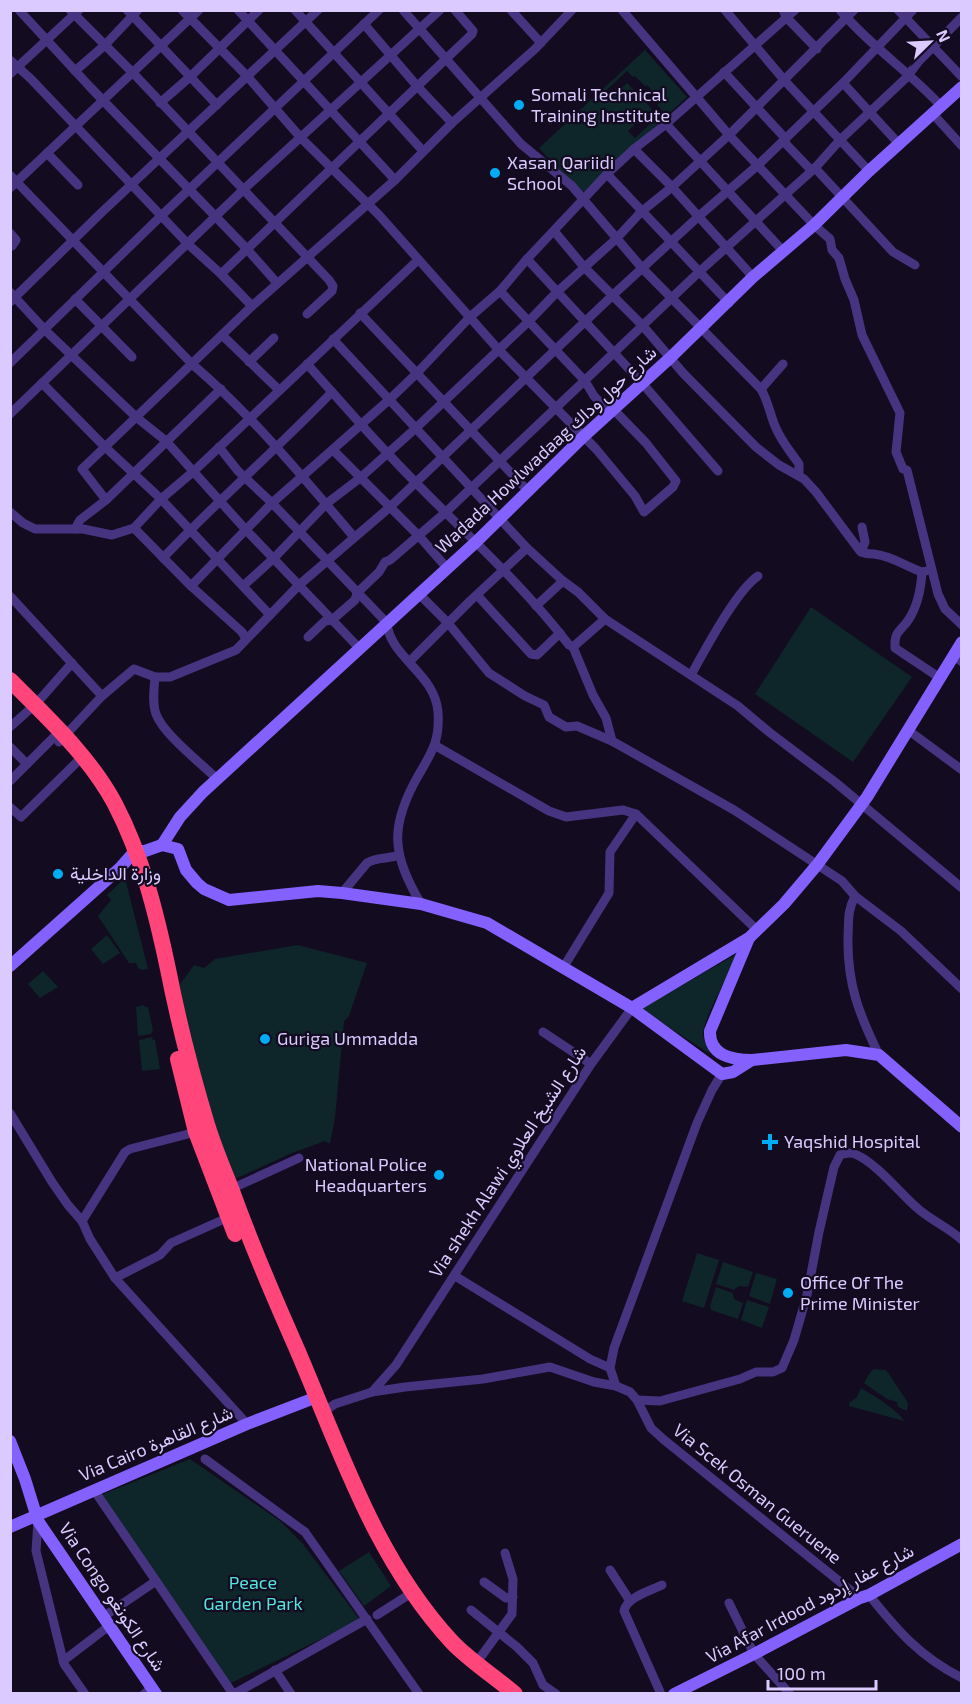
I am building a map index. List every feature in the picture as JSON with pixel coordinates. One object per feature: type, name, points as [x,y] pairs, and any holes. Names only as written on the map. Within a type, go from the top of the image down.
[{"type":"highway","points":[[10,680],[77,762],[136,857]]},
{"type":"highway","points":[[10,690],[32,707]]},
{"type":"highway","points":[[59,738],[86,761],[115,804],[136,857],[163,970],[196,1131],[216,1170],[231,1189],[246,1233],[320,1405],[373,1543],[440,1641],[515,1694]]},
{"type":"highway","points":[[163,970],[206,1122],[229,1217],[320,1405]]},
{"type":"highway","points":[[474,1666],[500,1694]]},
{"type":"street","points":[[182,10],[247,76],[301,138],[379,215],[498,349],[584,436],[616,471],[644,512],[673,487],[676,481],[646,443],[614,411],[608,411],[594,396],[585,381],[500,291]]},
{"type":"street","points":[[199,10],[75,127],[13,181],[131,299],[192,364],[249,418],[354,537]]},
{"type":"street","points":[[238,10],[395,180]]},
{"type":"street","points":[[160,103],[259,10]]},
{"type":"street","points":[[295,10],[423,151]]},
{"type":"street","points":[[318,10],[12,297],[136,417],[166,441],[246,530],[360,649]]},
{"type":"street","points":[[10,363],[102,272],[379,10]]},
{"type":"street","points":[[403,10],[521,144],[572,186],[642,268],[761,389],[775,427],[788,452],[799,464],[799,476]]},
{"type":"street","points":[[12,409],[131,299],[244,189],[440,10]]},
{"type":"street","points":[[221,274],[473,31],[455,10]]},
{"type":"street","points":[[511,10],[541,43]]},
{"type":"street","points":[[106,500],[82,470],[104,446],[277,283],[395,180],[452,123],[541,43],[572,10]]},
{"type":"street","points":[[622,10],[729,135],[830,239],[832,250],[839,258],[854,300],[862,335],[900,413],[896,452],[900,466],[903,470],[907,470],[926,571],[945,609],[962,625]]},
{"type":"street","points":[[191,586],[272,503],[390,399],[470,317],[500,291],[582,200],[633,149],[666,124],[785,14],[795,10]]},
{"type":"street","points":[[243,586],[274,558],[326,504],[360,478],[416,428],[641,212],[672,187],[758,108],[817,49],[843,14],[854,10]]},
{"type":"street","points":[[898,10],[904,19],[962,76]]},
{"type":"street","points":[[10,781],[134,669],[155,677],[170,677],[236,650],[299,585],[417,483],[613,295],[758,165],[843,83],[913,10]]},
{"type":"street","points":[[308,637],[325,621],[332,620],[355,600],[357,593],[379,572],[385,562],[419,536],[472,489],[556,406],[699,272],[815,168],[840,140],[906,78],[907,74],[933,46],[961,19],[950,10]]},
{"type":"street","points":[[10,20],[19,11],[277,283]]},
{"type":"street","points":[[252,306],[188,244],[32,79],[13,67],[47,41],[75,12],[333,286],[332,291],[307,314]]},
{"type":"street","points":[[75,70],[105,45],[132,12],[217,105]]},
{"type":"street","points":[[730,12],[754,45],[785,81],[869,171]]},
{"type":"street","points":[[785,14],[817,49]]},
{"type":"street","points":[[843,14],[877,48],[924,87],[962,146]]},
{"type":"street","points":[[364,24],[452,123]]},
{"type":"street","points":[[724,72],[785,138],[786,144],[810,170],[815,168]]},
{"type":"street","points":[[843,83],[900,145]]},
{"type":"street","name":"Wadada Howlwadaag شارع حول وداك","points":[[162,845],[180,817],[217,779],[476,542],[584,436],[614,411],[729,303],[753,277],[814,225],[869,171],[962,87]]},
{"type":"street","points":[[666,124],[783,251]]},
{"type":"street","points":[[633,149],[672,187],[753,277]]},
{"type":"street","points":[[46,153],[78,185]]},
{"type":"street","points":[[815,168],[893,252],[915,265]]},
{"type":"street","points":[[608,174],[641,212],[729,303]]},
{"type":"street","points":[[554,231],[584,267],[643,326],[670,358],[756,447],[779,465],[799,476],[816,492],[861,552],[891,557],[926,571]]},
{"type":"street","points":[[10,233],[16,240],[12,246]]},
{"type":"street","points":[[527,259],[718,471]]},
{"type":"street","points":[[10,512],[35,529],[75,529],[112,535],[134,528],[161,499],[194,471],[418,260]]},
{"type":"street","points":[[75,299],[132,357]]},
{"type":"street","points":[[360,313],[528,492]]},
{"type":"street","points":[[222,335],[279,390]]},
{"type":"street","points":[[249,362],[274,338]]},
{"type":"street","points":[[333,339],[528,548],[605,619],[738,706],[962,888]]},
{"type":"street","points":[[307,364],[387,453],[476,542],[573,647],[593,695],[606,717],[612,741]]},
{"type":"street","points":[[761,389],[783,364]]},
{"type":"street","points":[[42,383],[104,446],[161,499],[270,615]]},
{"type":"street","points":[[75,529],[80,520],[106,500],[220,389]]},
{"type":"street","points":[[163,558],[190,529],[277,449],[332,392]]},
{"type":"street","points":[[219,447],[238,471],[272,503],[387,623],[388,633],[431,688],[436,700],[438,726],[436,746],[402,807],[398,826],[399,855],[404,874],[422,904]]},
{"type":"street","points":[[333,450],[419,536],[447,568]]},
{"type":"street","points":[[861,552],[865,542],[862,527]]},
{"type":"street","points":[[134,528],[191,586],[242,632],[246,639]]},
{"type":"street","points":[[410,661],[528,548]]},
{"type":"street","points":[[926,571],[908,621],[896,632],[895,648],[940,678]]},
{"type":"street","points":[[691,675],[707,645],[748,584],[758,576]]},
{"type":"street","points":[[536,606],[563,581]]},
{"type":"street","points":[[418,594],[448,623],[489,673],[519,693],[544,705],[549,717],[566,727],[577,726],[612,741],[734,810],[843,881],[855,896],[901,931],[962,989]]},
{"type":"street","points":[[477,595],[531,654],[537,655],[560,633]]},
{"type":"street","points":[[10,596],[102,696]]},
{"type":"street","points":[[573,647],[605,619]]},
{"type":"street","points":[[633,1008],[753,934],[784,904],[817,865],[861,804],[940,678],[958,659],[962,642]]},
{"type":"street","points":[[10,727],[32,707],[72,663]]},
{"type":"street","points":[[155,677],[154,700],[159,721],[169,734],[217,779]]},
{"type":"street","points":[[908,730],[962,770]]},
{"type":"street","points":[[436,746],[549,811],[566,817],[623,810],[636,814],[753,934]]},
{"type":"street","points":[[10,747],[27,764]]},
{"type":"street","points":[[10,807],[21,817],[77,762]]},
{"type":"street","points":[[563,968],[595,920],[609,893],[610,852],[636,814]]},
{"type":"street","points":[[10,966],[136,857],[162,845],[178,849],[186,870],[204,889],[229,900],[310,892],[342,893],[422,904],[487,923],[633,1008],[722,1074],[733,1072],[752,1060]]},
{"type":"street","points":[[342,893],[372,860],[399,855]]},
{"type":"street","points":[[10,977],[136,857]]},
{"type":"street","points":[[855,896],[848,910],[849,968],[860,1015],[879,1055],[962,1127]]},
{"type":"street","points":[[753,934],[710,1031],[713,1048],[735,1060],[846,1050],[879,1055]]},
{"type":"street","name":"Via shekh Alawi شارع الشيخ العلاوي","points":[[372,1392],[396,1365],[591,1064],[633,1008]]},
{"type":"street","points":[[543,1032],[591,1064]]},
{"type":"street","points":[[616,1386],[610,1368],[614,1348],[674,1181],[712,1090],[722,1074]]},
{"type":"street","points":[[10,1113],[52,1182],[82,1221],[90,1239],[115,1278],[248,1424]]},
{"type":"street","points":[[82,1221],[125,1152],[196,1131]]},
{"type":"street","points":[[637,1400],[660,1401],[740,1379],[756,1372],[773,1372],[782,1368],[794,1340],[807,1295],[834,1167],[840,1155],[857,1154],[918,1209],[962,1240]]},
{"type":"street","points":[[231,1189],[300,1158]]},
{"type":"street","points":[[115,1278],[160,1255],[171,1243],[229,1217]]},
{"type":"street","points":[[455,1276],[590,1359],[610,1368]]},
{"type":"street","name":"Via Cairo شارع القاهرة","points":[[10,1527],[38,1518],[94,1490],[248,1424],[372,1392],[483,1379],[550,1367],[594,1382],[616,1386]]},
{"type":"street","name":"Via Scek Osman Gueruene","points":[[616,1386],[630,1392],[637,1400],[651,1428],[663,1439],[864,1596],[919,1652],[962,1678]]},
{"type":"street","points":[[10,1441],[38,1518]]},
{"type":"street","points":[[205,1459],[305,1532],[417,1693]]},
{"type":"street","points":[[94,1490],[234,1694],[367,1619]]},
{"type":"street","name":"Via Congo شارع الكونغو","points":[[38,1518],[151,1692]]},
{"type":"street","name":"Via Congo شارع الكونغو","points":[[38,1518],[36,1551],[64,1667],[72,1673],[85,1694]]},
{"type":"street","name":"Via Afar Irdood شارع عفار إردود","points":[[674,1694],[962,1544]]},
{"type":"street","points":[[474,1666],[512,1614],[513,1579],[505,1552]]},
{"type":"street","points":[[610,1570],[630,1601]]},
{"type":"street","points":[[63,1661],[156,1581]]},
{"type":"street","points":[[484,1582],[506,1598],[513,1597]]},
{"type":"street","points":[[661,1694],[624,1611],[625,1605],[630,1601],[662,1585]]},
{"type":"street","points":[[377,1615],[409,1594]]},
{"type":"street","points":[[729,1604],[754,1654],[790,1694]]},
{"type":"street","points":[[471,1610],[500,1632],[533,1663],[543,1685],[556,1694]]},
{"type":"street","points":[[275,1670],[291,1694]]},
{"type":"green space","points":[[645,50],[687,97],[581,194],[539,148]],"holes":[[[627,71],[633,77],[635,76],[651,89],[649,91],[660,102],[657,105],[662,110],[659,116],[635,138],[628,131],[652,109],[627,83],[604,104],[598,98]]]},
{"type":"green space","points":[[811,607],[912,677],[853,762],[755,694]]},
{"type":"green space","points":[[125,878],[148,969],[142,970],[136,963],[129,963],[98,916],[111,900],[107,895]]},
{"type":"green space","points":[[107,935],[120,953],[103,964],[91,949]]},
{"type":"green space","points":[[298,945],[367,963],[349,1016],[344,1021],[335,1118],[330,1144],[325,1141],[292,1153],[233,1180],[206,1097],[178,987],[194,965],[204,968],[215,959]]},
{"type":"green space","points":[[742,951],[707,1018],[703,1036],[710,1054],[641,1009]]},
{"type":"green space","points":[[43,971],[58,987],[40,998],[28,984]]},
{"type":"green space","points":[[144,1005],[148,1007],[153,1030],[151,1034],[138,1036],[136,1007]]},
{"type":"green space","points":[[152,1037],[155,1040],[160,1069],[142,1071],[139,1040]]},
{"type":"green space","points":[[697,1253],[719,1260],[704,1308],[682,1301]]},
{"type":"green space","points":[[723,1262],[753,1272],[748,1287],[739,1286],[734,1290],[716,1284]]},
{"type":"green space","points":[[756,1273],[777,1279],[770,1304],[749,1296]]},
{"type":"green space","points":[[716,1287],[733,1293],[734,1299],[743,1303],[738,1319],[711,1310],[710,1306]]},
{"type":"green space","points":[[747,1300],[769,1307],[762,1328],[741,1320]]},
{"type":"green space","points":[[874,1369],[885,1370],[889,1374],[908,1403],[907,1411],[898,1407],[897,1402],[887,1399],[864,1383]]},
{"type":"green space","points":[[861,1388],[891,1407],[904,1421],[849,1406]]},
{"type":"green space","name":"Peace Garden Park","points":[[190,1459],[280,1521],[303,1544],[360,1620],[229,1684],[101,1495]]},
{"type":"green space","points":[[369,1552],[391,1586],[364,1606],[339,1571]]},
{"type":"place","name":"Somali Technical Training Institute","points":[[519,105]]},
{"type":"place","name":"Xasan Qariidi School","points":[[495,173]]},
{"type":"place","name":"وزارة الداخلية","points":[[58,874]]},
{"type":"place","name":"Guriga Ummadda","points":[[265,1039]]},
{"type":"place","name":"Yaqshid Hospital","points":[[770,1142]]},
{"type":"place","name":"National Police Headquarters","points":[[439,1175]]},
{"type":"place","name":"Office Of The Prime Minister","points":[[788,1293]]}]
